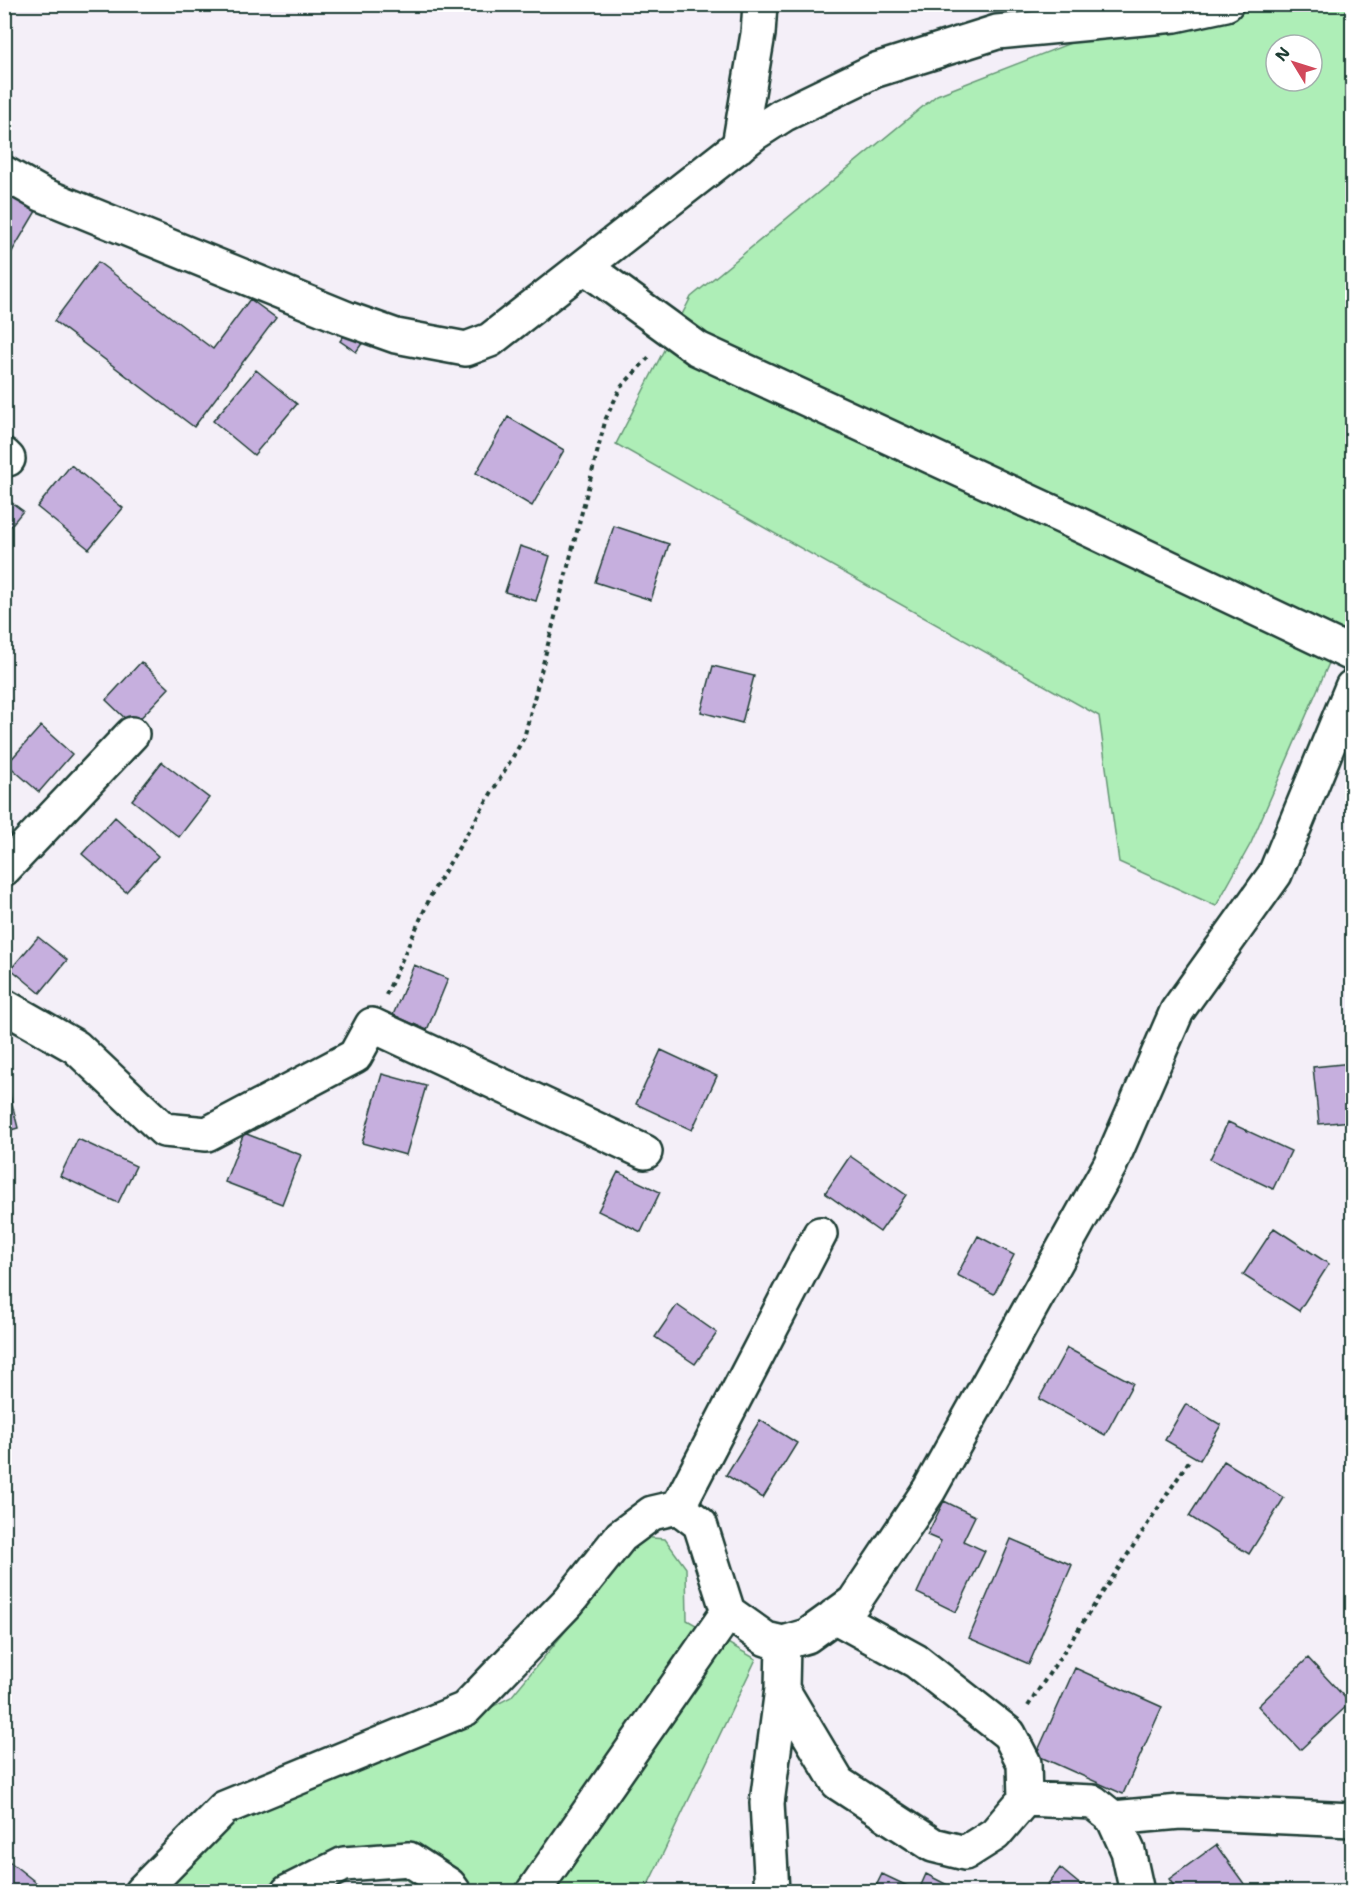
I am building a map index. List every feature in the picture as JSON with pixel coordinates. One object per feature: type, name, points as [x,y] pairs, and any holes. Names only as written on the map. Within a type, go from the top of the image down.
[{"type":"street","points":[[739,146],[758,34],[760,4]]},
{"type":"street","points":[[4,173],[40,194],[348,319],[396,336],[466,350],[490,340],[755,133],[783,115],[876,70],[997,32],[1175,15],[1226,4]]},
{"type":"street","points":[[585,267],[698,349],[1353,654]]},
{"type":"street","points":[[678,1507],[700,1524],[728,1612],[766,1639],[783,1643],[807,1636],[854,1602],[929,1490],[1110,1165],[1177,1011],[1275,874],[1353,687]]},
{"type":"street","points":[[4,869],[132,734]]},
{"type":"street","points":[[4,1006],[76,1047],[164,1130],[207,1134],[355,1056],[372,1026],[645,1152]]},
{"type":"street","points":[[141,1892],[224,1808],[465,1710],[569,1601],[621,1536],[652,1513],[678,1507],[820,1234]]},
{"type":"street","points":[[533,1892],[728,1612]]},
{"type":"street","points":[[782,1689],[838,1783],[933,1845],[965,1853],[995,1834],[1025,1799],[1024,1763],[1009,1734],[916,1661],[834,1617]]},
{"type":"street","points":[[772,1892],[767,1803],[782,1689],[783,1643]]},
{"type":"street","points":[[1025,1799],[1093,1802],[1113,1818],[1128,1851],[1137,1892]]},
{"type":"street","points":[[1113,1818],[1180,1812],[1353,1820]]},
{"type":"street","points":[[288,1892],[344,1864],[409,1859],[449,1885],[454,1892]]},
{"type":"path","points":[[372,1026],[433,891],[524,738],[606,418],[621,387],[673,331]]},
{"type":"path","points":[[1009,1734],[1191,1458]]},
{"type":"green space","points":[[1168,5],[1352,5],[1352,628],[1329,663],[1251,843],[1216,906],[1119,862],[1099,716],[616,444],[691,297],[937,95]]},
{"type":"green space","points":[[640,1537],[665,1539],[686,1568],[687,1620],[756,1659],[645,1891],[422,1892],[405,1879],[345,1878],[321,1892],[165,1892],[162,1886],[230,1819],[400,1755],[511,1697],[607,1581]]},
{"type":"building","points":[[4,186],[39,206],[4,265]]},
{"type":"building","points":[[98,262],[213,349],[250,299],[276,318],[194,427],[54,321]]},
{"type":"building","points":[[347,331],[363,342],[356,352],[340,341]]},
{"type":"building","points":[[256,370],[297,404],[254,455],[213,421]]},
{"type":"building","points":[[508,417],[564,450],[532,506],[476,473]]},
{"type":"building","points":[[71,465],[123,508],[89,549],[37,507]]},
{"type":"building","points":[[4,497],[23,511],[4,534]]},
{"type":"building","points":[[614,526],[669,544],[651,600],[595,582]]},
{"type":"building","points":[[520,546],[550,556],[536,601],[505,592]]},
{"type":"building","points":[[141,662],[169,688],[133,726],[106,700]]},
{"type":"building","points":[[713,666],[754,676],[742,723],[701,712]]},
{"type":"building","points":[[41,726],[72,754],[39,792],[7,764]]},
{"type":"building","points":[[162,762],[209,798],[179,837],[132,800]]},
{"type":"building","points":[[115,817],[158,856],[126,892],[82,854]]},
{"type":"building","points":[[38,937],[67,960],[40,993],[11,969]]},
{"type":"building","points":[[414,965],[448,979],[427,1030],[393,1015]]},
{"type":"building","points":[[661,1050],[717,1076],[692,1130],[636,1104]]},
{"type":"building","points":[[1352,1063],[1352,1121],[1319,1124],[1313,1067]]},
{"type":"building","points":[[4,1071],[18,1128],[4,1132]]},
{"type":"building","points":[[382,1074],[426,1086],[406,1155],[362,1143]]},
{"type":"building","points":[[1228,1122],[1291,1151],[1273,1189],[1210,1159]]},
{"type":"building","points":[[244,1133],[301,1155],[282,1204],[225,1182]]},
{"type":"building","points":[[78,1139],[136,1166],[118,1203],[60,1176]]},
{"type":"building","points":[[850,1156],[906,1195],[880,1232],[825,1193]]},
{"type":"building","points":[[618,1172],[660,1192],[641,1232],[598,1211]]},
{"type":"building","points":[[1274,1228],[1329,1264],[1299,1311],[1243,1275]]},
{"type":"building","points":[[978,1236],[1014,1255],[994,1294],[957,1275]]},
{"type":"building","points":[[677,1305],[717,1333],[695,1364],[655,1337]]},
{"type":"building","points":[[1067,1348],[1133,1383],[1105,1435],[1039,1399]]},
{"type":"building","points":[[1186,1404],[1221,1425],[1200,1460],[1165,1440]]},
{"type":"building","points":[[760,1420],[797,1443],[763,1498],[726,1475]]},
{"type":"building","points":[[1224,1461],[1284,1498],[1249,1554],[1189,1516]]},
{"type":"building","points":[[944,1501],[975,1516],[963,1541],[985,1551],[956,1612],[917,1593],[941,1541],[927,1535]]},
{"type":"building","points":[[1011,1539],[1072,1565],[1029,1664],[969,1638]]},
{"type":"building","points":[[1308,1658],[1350,1703],[1300,1750],[1258,1706]]},
{"type":"building","points":[[1075,1668],[1162,1707],[1123,1794],[1036,1755]]},
{"type":"building","points":[[1216,1845],[1250,1892],[1178,1892],[1169,1879]]},
{"type":"building","points":[[5,1858],[48,1892],[4,1892]]},
{"type":"building","points":[[1060,1868],[1089,1892],[1042,1892]]},
{"type":"building","points":[[882,1874],[918,1891],[873,1892]]},
{"type":"building","points":[[926,1874],[961,1892],[918,1892]]},
{"type":"building","points":[[418,1884],[420,1892],[393,1892]]}]
